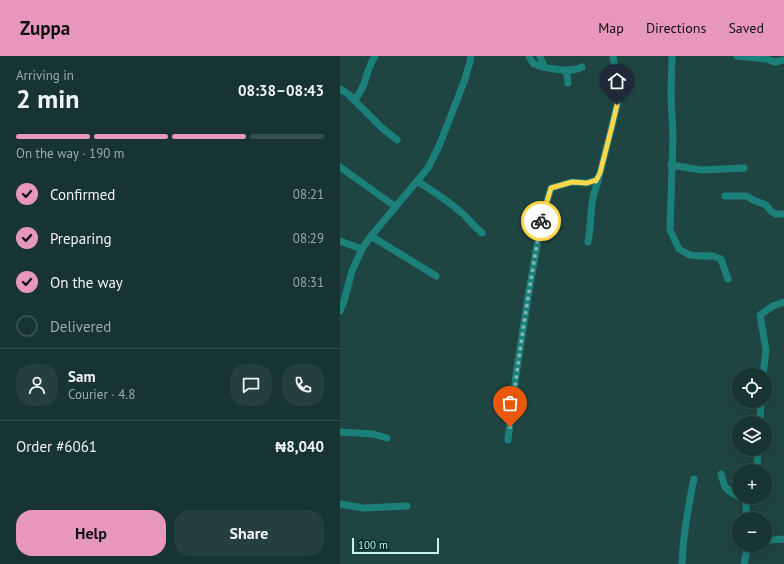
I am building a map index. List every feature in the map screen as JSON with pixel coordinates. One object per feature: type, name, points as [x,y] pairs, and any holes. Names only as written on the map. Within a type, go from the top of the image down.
[{"type":"street","points":[[354,100],[362,91],[371,61],[375,56]]},
{"type":"street","points":[[340,311],[352,271],[362,249],[371,236],[428,168],[439,146],[462,87],[471,56]]},
{"type":"street","points":[[529,56],[535,65],[566,70],[579,69],[582,67]]},
{"type":"street","points":[[540,56],[545,67]]},
{"type":"street","points":[[588,242],[593,197],[599,182],[617,105],[618,87],[613,56]]},
{"type":"street","points":[[672,56],[671,95],[673,137],[670,230],[679,249],[690,255],[713,256],[721,259],[728,279]]},
{"type":"street","points":[[737,56],[768,59],[775,62],[784,60]]},
{"type":"street","points":[[566,70],[568,83]]},
{"type":"street","points":[[340,89],[348,94],[396,140]]},
{"type":"street","points":[[671,165],[702,170],[744,168]]},
{"type":"street","points":[[340,167],[396,207]]},
{"type":"street","points":[[508,440],[516,374],[528,297],[542,217],[548,196],[551,188],[572,182],[587,183],[596,181],[600,173]]},
{"type":"street","points":[[417,181],[458,210],[482,233]]},
{"type":"street","points":[[725,196],[747,196],[766,205],[776,214],[784,214]]},
{"type":"street","points":[[371,236],[436,276]]},
{"type":"street","points":[[340,241],[362,249]]},
{"type":"street","points":[[764,368],[766,350],[760,315],[773,306],[784,302]]},
{"type":"street","points":[[340,432],[373,434],[387,438]]},
{"type":"street","points":[[721,474],[725,487],[732,493]]},
{"type":"street","points":[[682,564],[683,540],[694,479]]},
{"type":"street","points":[[340,504],[363,508],[407,506]]},
{"type":"street","points":[[772,540],[784,539]]},
{"type":"street","points":[[744,564],[747,552]]},
{"type":"way so far","points":[[510,427],[516,374],[541,221]]},
{"type":"route","points":[[541,221],[551,188],[572,182],[587,183],[596,181],[600,173],[617,105]]}]
